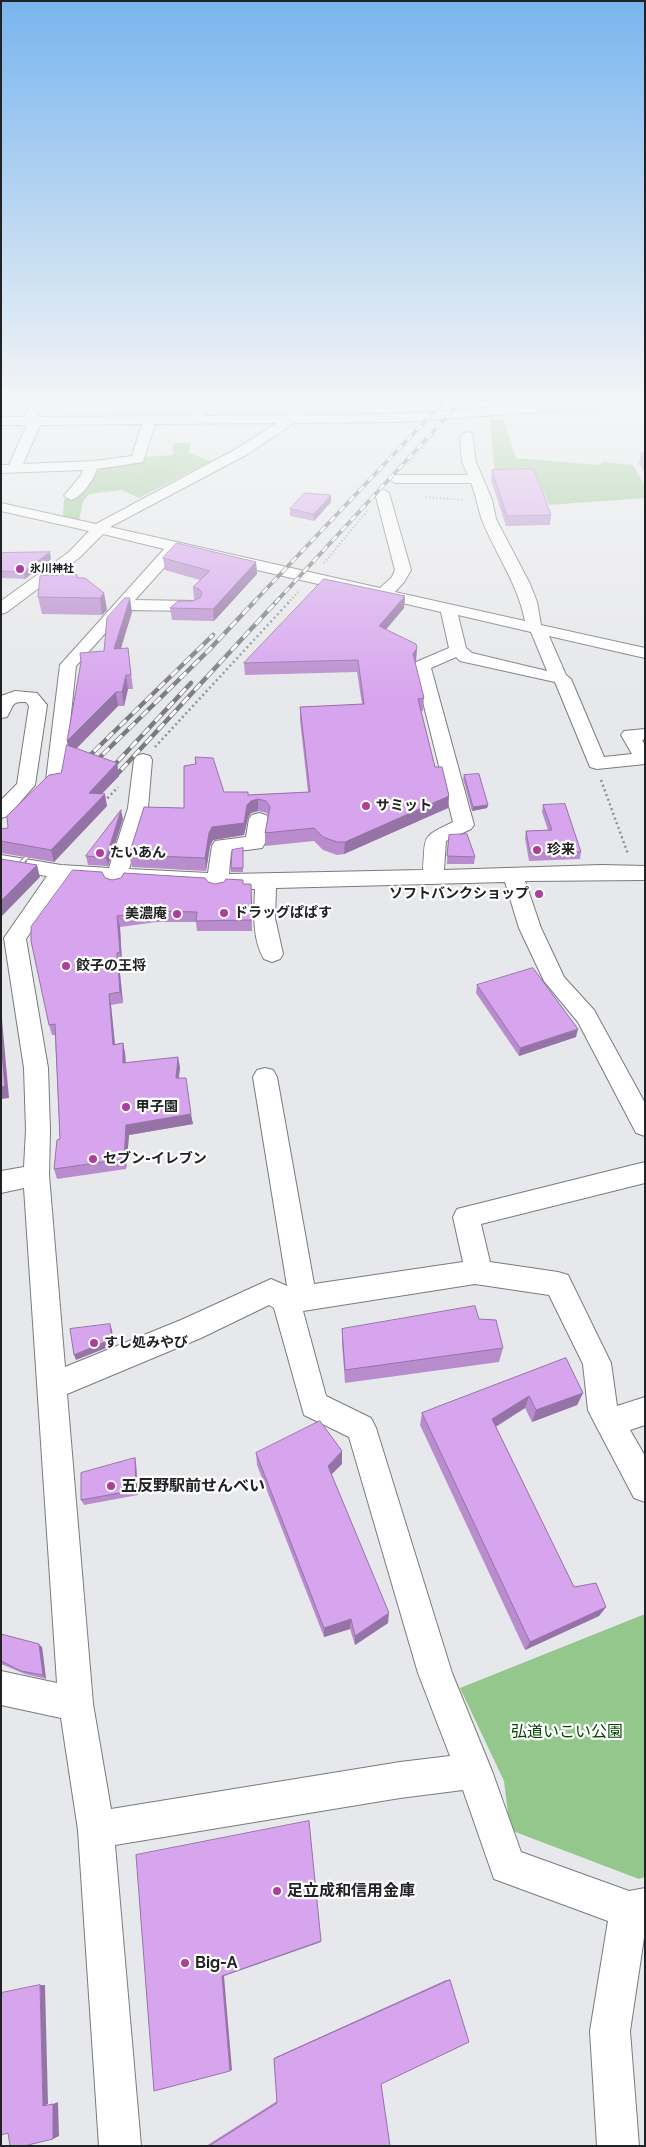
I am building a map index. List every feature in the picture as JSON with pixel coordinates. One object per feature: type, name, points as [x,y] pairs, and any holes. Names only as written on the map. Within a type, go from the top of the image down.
[{"type":"street","points":[[1,609],[74,555],[106,524],[153,499]]},
{"type":"street","points":[[382,595],[399,579],[402,570],[384,499]]},
{"type":"street","points":[[485,499],[489,519],[522,584],[536,628],[559,678],[562,679],[596,763],[644,760],[630,735],[645,734]]},
{"type":"street","points":[[1,507],[311,579],[645,653]]},
{"type":"street","points":[[55,780],[68,665],[174,547]]},
{"type":"street","points":[[1,593],[23,594]]},
{"type":"street","points":[[122,605],[193,606]]},
{"type":"street","points":[[449,610],[458,650],[466,657],[559,678]]},
{"type":"street","points":[[433,877],[436,838],[464,825],[422,666],[458,650]]},
{"type":"street","points":[[1,713],[4,702],[15,696],[31,697],[38,705],[26,785],[1,812]]},
{"type":"street","points":[[116,878],[138,808],[143,760]]},
{"type":"street","points":[[218,883],[222,846],[256,843],[259,819]]},
{"type":"street","points":[[1,862],[61,872],[116,878],[218,883],[513,874],[638,873]]},
{"type":"street","points":[[61,872],[14,938],[36,1068],[38,1130],[36,1176],[76,1704],[96,1830],[113,2144]]},
{"type":"street","points":[[513,874],[530,928],[555,981],[586,1016],[645,1126]]},
{"type":"street","points":[[266,881],[264,918],[272,954]]},
{"type":"street","points":[[266,1077],[294,1299],[314,1405],[361,1428],[435,1673],[474,1771],[507,1866],[637,1909],[610,2032],[618,2146]]},
{"type":"street","points":[[475,1272],[476,1258],[466,1217],[645,1172]]},
{"type":"street","points":[[1,1182],[36,1176]]},
{"type":"street","points":[[52,1386],[192,1329],[271,1291],[294,1299],[475,1272],[558,1284],[597,1363],[603,1410],[645,1487]]},
{"type":"street","points":[[610,1423],[645,1411]]},
{"type":"street","points":[[1,1688],[76,1704]]},
{"type":"street","points":[[96,1830],[400,1780],[474,1771]]},
{"type":"path","points":[[102,804],[311,579],[377,499]]},
{"type":"path","points":[[596,763],[595,768],[631,864],[638,873]]},
{"type":"green space","points":[[64,499],[85,499],[79,520],[63,516]]},
{"type":"green space","points":[[547,499],[629,499],[549,505]]},
{"type":"green space","name":"弘道いこい公園","points":[[645,1614],[645,1877],[639,1879],[510,1830],[504,1781],[460,1688]]},
{"type":"building","points":[[299,499],[327,499],[314,514],[290,509]]},
{"type":"building","points":[[502,499],[545,499],[551,515],[507,516]]},
{"type":"building","points":[[177,543],[256,562],[213,609],[170,608],[178,601],[192,601],[200,598],[202,593],[199,589],[193,587],[210,571],[163,558]]},
{"type":"building","points":[[50,552],[23,572],[1,571],[1,553]]},
{"type":"building","points":[[77,575],[77,578],[85,578],[104,593],[100,598],[38,597],[40,576]]},
{"type":"building","points":[[324,579],[405,596],[379,626],[416,644],[417,648],[413,654],[424,698],[418,699],[435,767],[442,767],[449,796],[345,842],[337,842],[323,837],[314,828],[265,833],[270,807],[266,801],[258,799],[251,801],[247,805],[244,823],[212,827],[209,833],[205,858],[129,855],[144,807],[184,808],[184,766],[196,764],[195,757],[213,758],[224,792],[248,792],[248,795],[310,792],[300,707],[364,704],[358,660],[244,663]]},
{"type":"building","points":[[125,598],[130,598],[114,649],[128,648],[131,675],[126,675],[122,692],[116,692],[67,741],[81,662],[80,653],[104,651],[107,618]]},
{"type":"building","points":[[67,745],[117,763],[89,793],[105,794],[51,850],[1,841],[1,829],[8,828],[7,816],[49,775],[61,773]]},
{"type":"building","points":[[479,774],[488,805],[473,807],[464,775]]},
{"type":"building","points":[[565,804],[581,852],[530,853],[526,831],[552,830],[543,805]]},
{"type":"building","points":[[121,810],[106,858],[86,856]]},
{"type":"building","points":[[467,834],[475,857],[447,856],[449,835]]},
{"type":"building","points":[[243,848],[243,868],[231,868],[232,850]]},
{"type":"building","points":[[1,859],[37,865],[1,901]]},
{"type":"building","points":[[73,870],[102,872],[105,878],[112,880],[121,878],[124,873],[205,878],[208,882],[215,884],[224,882],[226,879],[243,880],[243,884],[251,884],[252,920],[196,921],[197,912],[155,911],[117,916],[120,952],[117,953],[120,992],[109,994],[113,1045],[123,1043],[123,1063],[178,1057],[176,1078],[186,1078],[191,1114],[126,1125],[124,1159],[54,1169],[57,1140],[60,1139],[55,1024],[49,1025],[31,941],[31,927]]},
{"type":"building","points":[[533,968],[578,1029],[520,1048],[477,985]]},
{"type":"building","points":[[1,1042],[5,1086],[1,1087]]},
{"type":"building","points":[[475,1306],[479,1319],[496,1320],[503,1348],[345,1370],[342,1329]]},
{"type":"building","points":[[110,1324],[112,1339],[74,1355],[70,1329]]},
{"type":"building","points":[[566,1358],[583,1393],[536,1410],[529,1396],[492,1419],[574,1587],[596,1583],[606,1607],[530,1642],[422,1413]]},
{"type":"building","points":[[320,1421],[342,1451],[328,1466],[389,1613],[355,1636],[351,1619],[324,1628],[256,1453]]},
{"type":"building","name":"五反野駅前せんべい","points":[[135,1458],[136,1490],[81,1500],[81,1473]]},
{"type":"building","points":[[1,1634],[39,1644],[43,1675],[21,1671],[1,1661]]},
{"type":"building","points":[[309,1821],[321,1941],[222,1976],[230,2071],[154,2091],[136,1855]]},
{"type":"building","points":[[450,1980],[469,2042],[381,2084],[390,2146],[209,2146],[277,2103],[274,2059]]},
{"type":"building","points":[[40,1985],[43,2106],[53,2104],[53,2139],[24,2146],[10,2146],[8,2133],[1,2135],[1,1993]]},
{"type":"railway","points":[[253,603],[351,499]]},
{"type":"railway","points":[[275,603],[371,499]]},
{"type":"railway","points":[[90,767],[209,650],[254,602]]},
{"type":"railway","points":[[109,783],[276,602]]},
{"type":"railway","points":[[81,764],[213,635]]},
{"type":"railway","points":[[106,774],[191,683]]},
{"type":"railway","points":[[22,862],[37,847]]},
{"type":"railway","points":[[1,885],[24,861]]},
{"type":"place","name":"氷川神社","points":[[20,569]]},
{"type":"place","name":"サミット","points":[[366,806]]},
{"type":"place","name":"珍来","points":[[537,850]]},
{"type":"place","name":"たいあん","points":[[100,853]]},
{"type":"place","name":"ソフトバンクショップ","points":[[539,894]]},
{"type":"place","name":"ドラッグぱぱす","points":[[224,913]]},
{"type":"place","name":"美濃庵","points":[[177,914]]},
{"type":"place","name":"餃子の王将","points":[[66,966]]},
{"type":"place","name":"甲子園","points":[[126,1107]]},
{"type":"place","name":"セブン-イレブン","points":[[93,1159]]},
{"type":"place","name":"すし処みやび","points":[[94,1343]]},
{"type":"place","name":"五反野駅前せんべい","points":[[111,1486]]},
{"type":"place","name":"足立成和信用金庫","points":[[277,1891]]},
{"type":"place","name":"Big-A","points":[[185,1963]]}]
